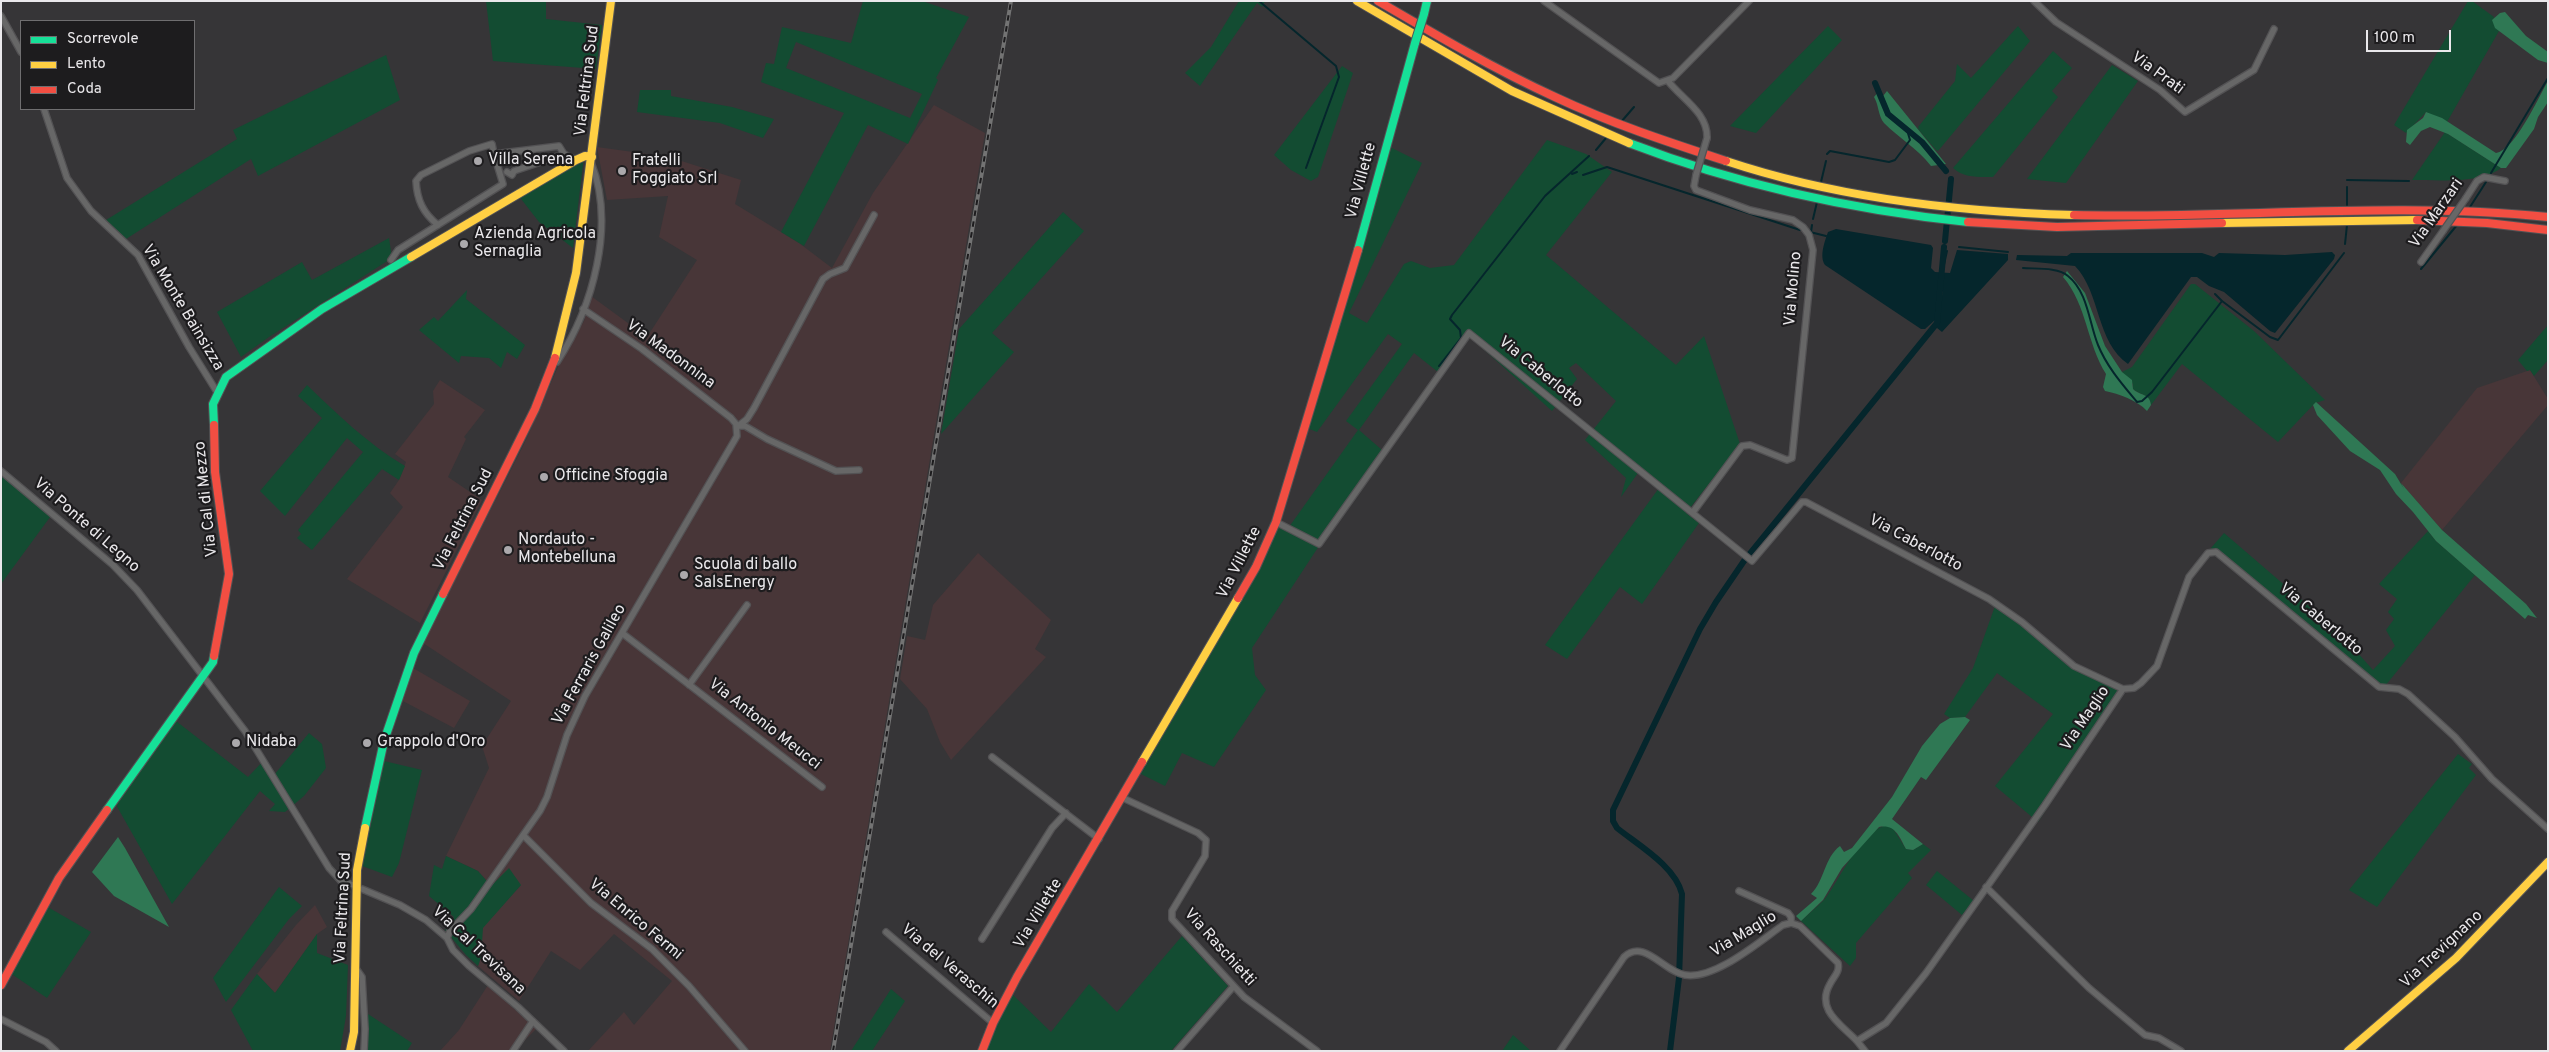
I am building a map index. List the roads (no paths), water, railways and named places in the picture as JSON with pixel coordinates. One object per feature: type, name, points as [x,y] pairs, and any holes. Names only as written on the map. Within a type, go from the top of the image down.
[{"type":"main road","name":"Via Feltrina Sud","points":[[350,1051],[354,1032],[359,887],[358,861],[372,789],[400,690],[423,633],[530,421],[552,370],[573,289],[612,1]]},
{"type":"main road","points":[[1357,1],[1482,75],[1582,124],[1649,150],[1722,174],[1852,206],[1962,221],[2033,226],[2107,227],[2402,221],[2462,222],[2548,230]]},
{"type":"main road","points":[[1378,1],[1506,75],[1622,127],[1693,153],[1756,172],[1871,197],[1980,211],[2075,216],[2422,209],[2494,212],[2548,217]]},
{"type":"main road","name":"Via Villette","points":[[982,1051],[993,1023],[1256,568],[1276,522],[1368,215],[1427,1]]},
{"type":"main road","name":"Via Cal di Mezzo","points":[[1,985],[59,878],[204,678],[213,662],[229,574],[220,516],[214,445],[213,404],[217,392],[226,377],[322,309],[576,160],[585,156],[592,159]]},
{"type":"main road","name":"Via Trevignano","points":[[2348,1051],[2456,958],[2548,862]]},
{"type":"street","points":[[1544,1],[1659,82],[1668,81],[1679,73],[1749,1]]},
{"type":"street","name":"Via Prati","points":[[2034,1],[2056,22],[2160,90],[2185,112],[2254,70],[2274,29]]},
{"type":"street","points":[[1,16],[20,50]]},
{"type":"street","name":"Via Molino","points":[[1668,81],[1698,112],[1705,124],[1707,138],[1696,175],[1694,186],[1696,190],[1750,210],[1793,220],[1803,227],[1809,235],[1813,250],[1792,458],[1787,460],[1750,445],[1742,446],[1692,512]]},
{"type":"street","name":"Via Monte Bainsizza","points":[[44,110],[65,171],[91,211],[138,255],[189,347],[217,392]]},
{"type":"street","points":[[391,260],[398,250],[438,225],[503,184],[492,144],[469,151],[421,175],[416,181],[416,194],[422,207],[438,225]]},
{"type":"street","points":[[494,154],[559,146],[564,154],[576,160]]},
{"type":"street","points":[[500,175],[507,172],[512,175],[514,171],[564,154]]},
{"type":"street","points":[[552,370],[567,346],[583,309],[601,250],[602,202],[592,159]]},
{"type":"street","name":"Via Marzari","points":[[2421,262],[2477,181],[2484,177],[2505,181]]},
{"type":"street","name":"Via Ferraris Galileo","points":[[447,938],[524,836],[547,797],[575,716],[734,444],[737,427],[747,419],[754,408],[823,279],[845,268],[874,215]]},
{"type":"street","name":"Via Madonnina","points":[[583,309],[642,350],[727,414],[737,427]]},
{"type":"street","name":"Via Caberlotto","points":[[1276,522],[1318,544],[1469,333],[1752,560],[1802,502],[1806,502],[1989,599],[2022,622],[2074,666],[2123,689],[2134,688],[2157,666],[2190,577],[2208,553],[2216,552],[2379,687],[2399,689],[2408,694],[2455,738],[2492,779],[2548,829]]},
{"type":"street","points":[[737,427],[745,426],[767,439],[836,471],[859,470]]},
{"type":"street","name":"Via Ponte di Legno","points":[[1,471],[113,564],[153,609],[245,731],[329,868],[341,882]]},
{"type":"street","name":"Via Antonio Meucci","points":[[690,685],[747,605]]},
{"type":"street","name":"Via Antonio Meucci","points":[[622,633],[822,786]]},
{"type":"street","name":"Via Maglio","points":[[1560,1051],[1624,957],[1630,952],[1643,952],[1678,973],[1685,975],[1697,974],[1722,966],[1783,925],[1790,923],[1800,926],[1837,960],[1839,967],[1837,974],[1829,985],[1826,994],[1828,1011],[1836,1023],[1857,1041],[1886,1023],[1926,973],[2045,805],[2123,689]]},
{"type":"street","points":[[992,757],[1099,838]]},
{"type":"street","name":"Via Raschietti","points":[[1123,798],[1198,833],[1206,840],[1205,856],[1170,916],[1175,924],[1233,987],[1317,1051]]},
{"type":"street","points":[[982,940],[1052,828],[1066,813]]},
{"type":"street","name":"Via Enrico Fermi","points":[[524,836],[591,903],[635,934],[652,949],[689,986],[745,1051]]},
{"type":"street","name":"Via Cal Trevisana","points":[[341,882],[359,887],[418,915],[447,938],[463,961],[533,1021],[564,1051]]},
{"type":"street","points":[[1986,887],[2089,988],[2145,1035],[2159,1038],[2181,1051]]},
{"type":"street","points":[[1739,891],[1788,914],[1792,917],[1790,923]]},
{"type":"street","name":"Via del Veraschin","points":[[886,932],[993,1023]]},
{"type":"street","points":[[355,967],[362,976],[365,1029],[364,1051]]},
{"type":"street","points":[[1177,1051],[1233,987]]},
{"type":"street","points":[[1,1019],[46,1042],[56,1051]]},
{"type":"street","points":[[513,1051],[533,1021]]},
{"type":"street","points":[[1857,1041],[1865,1051]]},
{"type":"water","points":[[1836,229],[1931,245],[1933,248],[1931,268],[1935,272],[1950,273],[1957,250],[2008,254],[2008,260],[1942,332],[1937,328],[1943,290],[1938,289],[1935,320],[1925,329],[1921,329],[1825,265],[1823,253],[1825,240],[1828,232]]},
{"type":"water","points":[[2332,252],[2335,255],[2334,259],[2275,333],[2270,331],[2224,292],[2209,286],[2197,277],[2191,277],[2128,364],[2118,355],[2110,343],[2090,290],[2075,266],[2016,260],[2017,255],[2067,256],[2071,253],[2202,253],[2214,257],[2219,253],[2285,255]]},
{"type":"waterway","points":[[1259,1],[1336,66],[1339,77],[1306,168]]},
{"type":"waterway","points":[[2491,173],[2548,78]]},
{"type":"waterway","points":[[1875,83],[1888,114],[1922,142],[1946,171]]},
{"type":"waterway","points":[[1621,122],[1634,107]]},
{"type":"waterway","points":[[1827,154],[1830,151],[1889,162],[1895,160],[1910,140],[1907,130]]},
{"type":"waterway","points":[[1596,150],[1606,138]]},
{"type":"waterway","points":[[1439,366],[1461,338],[1460,330],[1450,319],[1452,315],[1545,196],[1589,156]]},
{"type":"waterway","points":[[1821,182],[1826,161]]},
{"type":"waterway","points":[[1583,175],[1607,167],[1800,230]]},
{"type":"waterway","points":[[1572,174],[1577,172]]},
{"type":"waterway","points":[[1945,241],[1951,179]]},
{"type":"waterway","points":[[2347,180],[2409,181]]},
{"type":"waterway","points":[[2470,207],[2486,182]]},
{"type":"waterway","points":[[2347,187],[2347,205]]},
{"type":"waterway","points":[[1813,219],[1817,202]]},
{"type":"waterway","points":[[1811,232],[1812,225]]},
{"type":"waterway","points":[[2345,244],[2347,225]]},
{"type":"waterway","points":[[2421,269],[2457,225]]},
{"type":"waterway","points":[[1810,232],[1826,236]]},
{"type":"waterway","points":[[1670,1051],[1679,978],[1682,894],[1672,874],[1664,865],[1617,828],[1613,821],[1613,810],[1700,629],[1716,602],[1744,561],[1937,323],[1944,247]]},
{"type":"waterway","points":[[1959,247],[2008,252]]},
{"type":"waterway","points":[[1943,269],[1947,251]]},
{"type":"waterway","points":[[2023,268],[2059,271],[2075,283],[2084,299],[2098,345],[2106,361],[2137,402],[2142,401],[2152,392],[2222,301],[2270,337],[2278,340],[2344,253]]},
{"type":"waterway","points":[[2215,294],[2222,301]]},
{"type":"railway","points":[[833,1051],[1011,1]]},
{"type":"place","name":"Villa Serena","points":[[478,161]]},
{"type":"place","name":"Fratelli Foggiato Srl","points":[[622,171]]},
{"type":"place","name":"Azienda Agricola Sernaglia","points":[[464,244]]},
{"type":"place","name":"Officine Sfoggia","points":[[544,477]]},
{"type":"place","name":"Nordauto - Montebelluna","points":[[508,550]]},
{"type":"place","name":"Scuola di ballo SalsEnergy","points":[[684,575]]},
{"type":"place","name":"Nidaba","points":[[236,743]]},
{"type":"place","name":"Grappolo d'Oro","points":[[367,743]]}]
